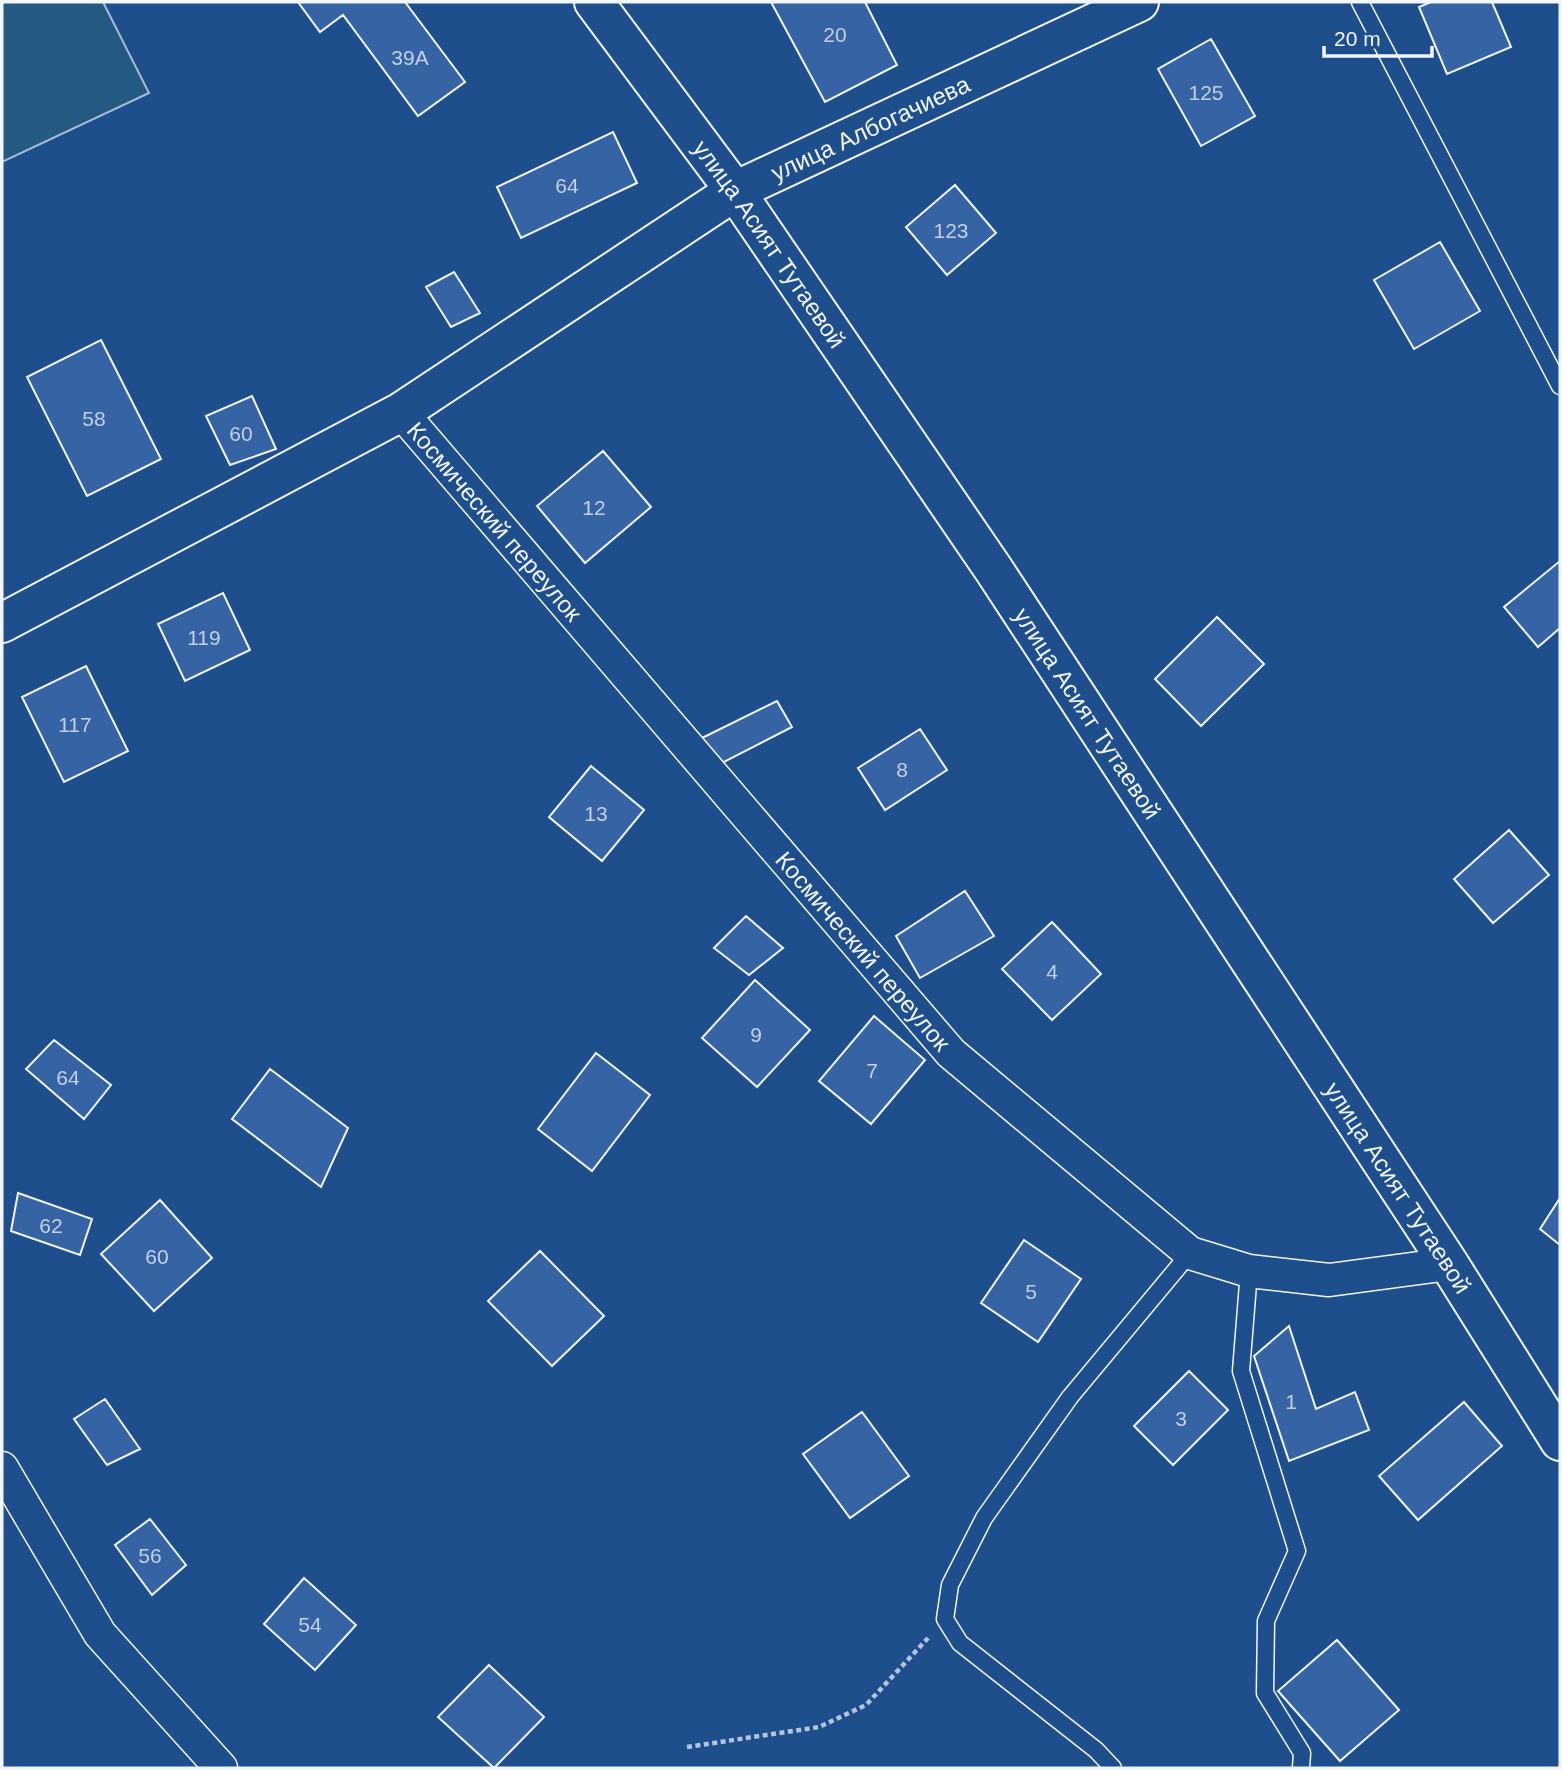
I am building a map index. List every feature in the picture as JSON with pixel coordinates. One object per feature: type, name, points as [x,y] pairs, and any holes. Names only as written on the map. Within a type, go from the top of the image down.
[{"type":"main road","name":"улица Асият Тутаевой","points":[[594,2],[735,191],[1002,582],[1449,1264],[1560,1441]]},
{"type":"main road","name":"улица Албогачиева","points":[[2,622],[401,412],[735,191],[1139,2]]},
{"type":"street","name":"Космический переулок","points":[[401,412],[951,1053],[1190,1253],[1249,1270],[1329,1280],[1449,1264]]},
{"type":"street","points":[[2,1468],[100,1634],[221,1768]]},
{"type":"lane","points":[[1360,2],[1560,386]]},
{"type":"lane","points":[[1113,1768],[1096,1750],[960,1643],[945,1619],[950,1585],[984,1518],[1070,1397],[1190,1253]]},
{"type":"lane","points":[[1249,1270],[1241,1371],[1297,1551],[1266,1621],[1265,1693],[1302,1753],[1301,1768]]},
{"type":"path","points":[[687,1747],[819,1727],[866,1705],[945,1619]]},
{"type":"shaded area","points":[[2,2],[103,2],[149,93],[2,162]]},
{"type":"building","points":[[298,2],[405,2],[465,82],[418,116],[343,15],[320,32]]},
{"type":"building","points":[[771,2],[865,2],[897,65],[825,102]]},
{"type":"building","points":[[1431,2],[1492,2],[1511,47],[1447,74],[1419,7]]},
{"type":"building","points":[[1211,39],[1255,116],[1201,146],[1158,69]]},
{"type":"building","points":[[613,132],[637,183],[521,238],[497,187]]},
{"type":"building","points":[[955,185],[996,233],[947,275],[906,227]]},
{"type":"building","points":[[1440,242],[1480,311],[1414,349],[1374,280]]},
{"type":"building","points":[[454,272],[480,313],[451,327],[426,287]]},
{"type":"building","points":[[101,340],[161,459],[87,496],[27,377]]},
{"type":"building","points":[[252,396],[276,449],[230,465],[206,416]]},
{"type":"building","points":[[603,451],[651,507],[585,563],[537,506]]},
{"type":"building","points":[[1560,561],[1560,628],[1538,647],[1504,607]]},
{"type":"building","points":[[223,593],[250,650],[185,681],[158,624]]},
{"type":"building","points":[[1217,617],[1264,664],[1201,726],[1155,679]]},
{"type":"building","points":[[86,666],[128,751],[64,782],[22,697]]},
{"type":"building","points":[[777,701],[792,727],[716,766],[698,740]]},
{"type":"building","points":[[920,729],[947,770],[885,810],[858,768]]},
{"type":"building","points":[[591,766],[644,810],[602,861],[549,817]]},
{"type":"building","points":[[1509,830],[1549,875],[1493,923],[1454,879]]},
{"type":"building","points":[[965,891],[994,936],[920,978],[896,936]]},
{"type":"building","points":[[746,916],[783,948],[749,975],[714,948]]},
{"type":"building","points":[[1052,922],[1101,974],[1052,1020],[1002,969]]},
{"type":"building","points":[[755,980],[810,1030],[757,1087],[702,1038]]},
{"type":"building","points":[[874,1016],[925,1060],[871,1124],[819,1081]]},
{"type":"building","points":[[54,1040],[111,1085],[84,1119],[26,1069]]},
{"type":"building","points":[[596,1053],[650,1095],[592,1171],[538,1129]]},
{"type":"building","points":[[270,1069],[348,1128],[321,1187],[232,1119]]},
{"type":"building","points":[[18,1193],[92,1219],[80,1255],[11,1231]]},
{"type":"building","points":[[1560,1198],[1560,1245],[1540,1229]]},
{"type":"building","points":[[160,1200],[212,1258],[154,1311],[101,1254]]},
{"type":"building","points":[[1024,1240],[1081,1279],[1038,1342],[981,1303]]},
{"type":"building","points":[[540,1251],[604,1316],[552,1366],[488,1301]]},
{"type":"building","points":[[1289,1326],[1316,1409],[1355,1392],[1369,1430],[1289,1461],[1254,1356]]},
{"type":"building","points":[[1189,1371],[1228,1410],[1173,1465],[1134,1426]]},
{"type":"building","points":[[105,1399],[140,1449],[107,1465],[74,1419]]},
{"type":"building","points":[[1464,1402],[1502,1446],[1418,1520],[1379,1476]]},
{"type":"building","points":[[862,1412],[909,1476],[850,1518],[803,1454]]},
{"type":"building","points":[[150,1519],[186,1565],[152,1595],[115,1545]]},
{"type":"building","points":[[304,1578],[356,1625],[315,1670],[264,1624]]},
{"type":"building","points":[[1337,1640],[1399,1710],[1340,1761],[1278,1691]]},
{"type":"building","points":[[489,1665],[544,1717],[494,1768],[438,1717]]}]
